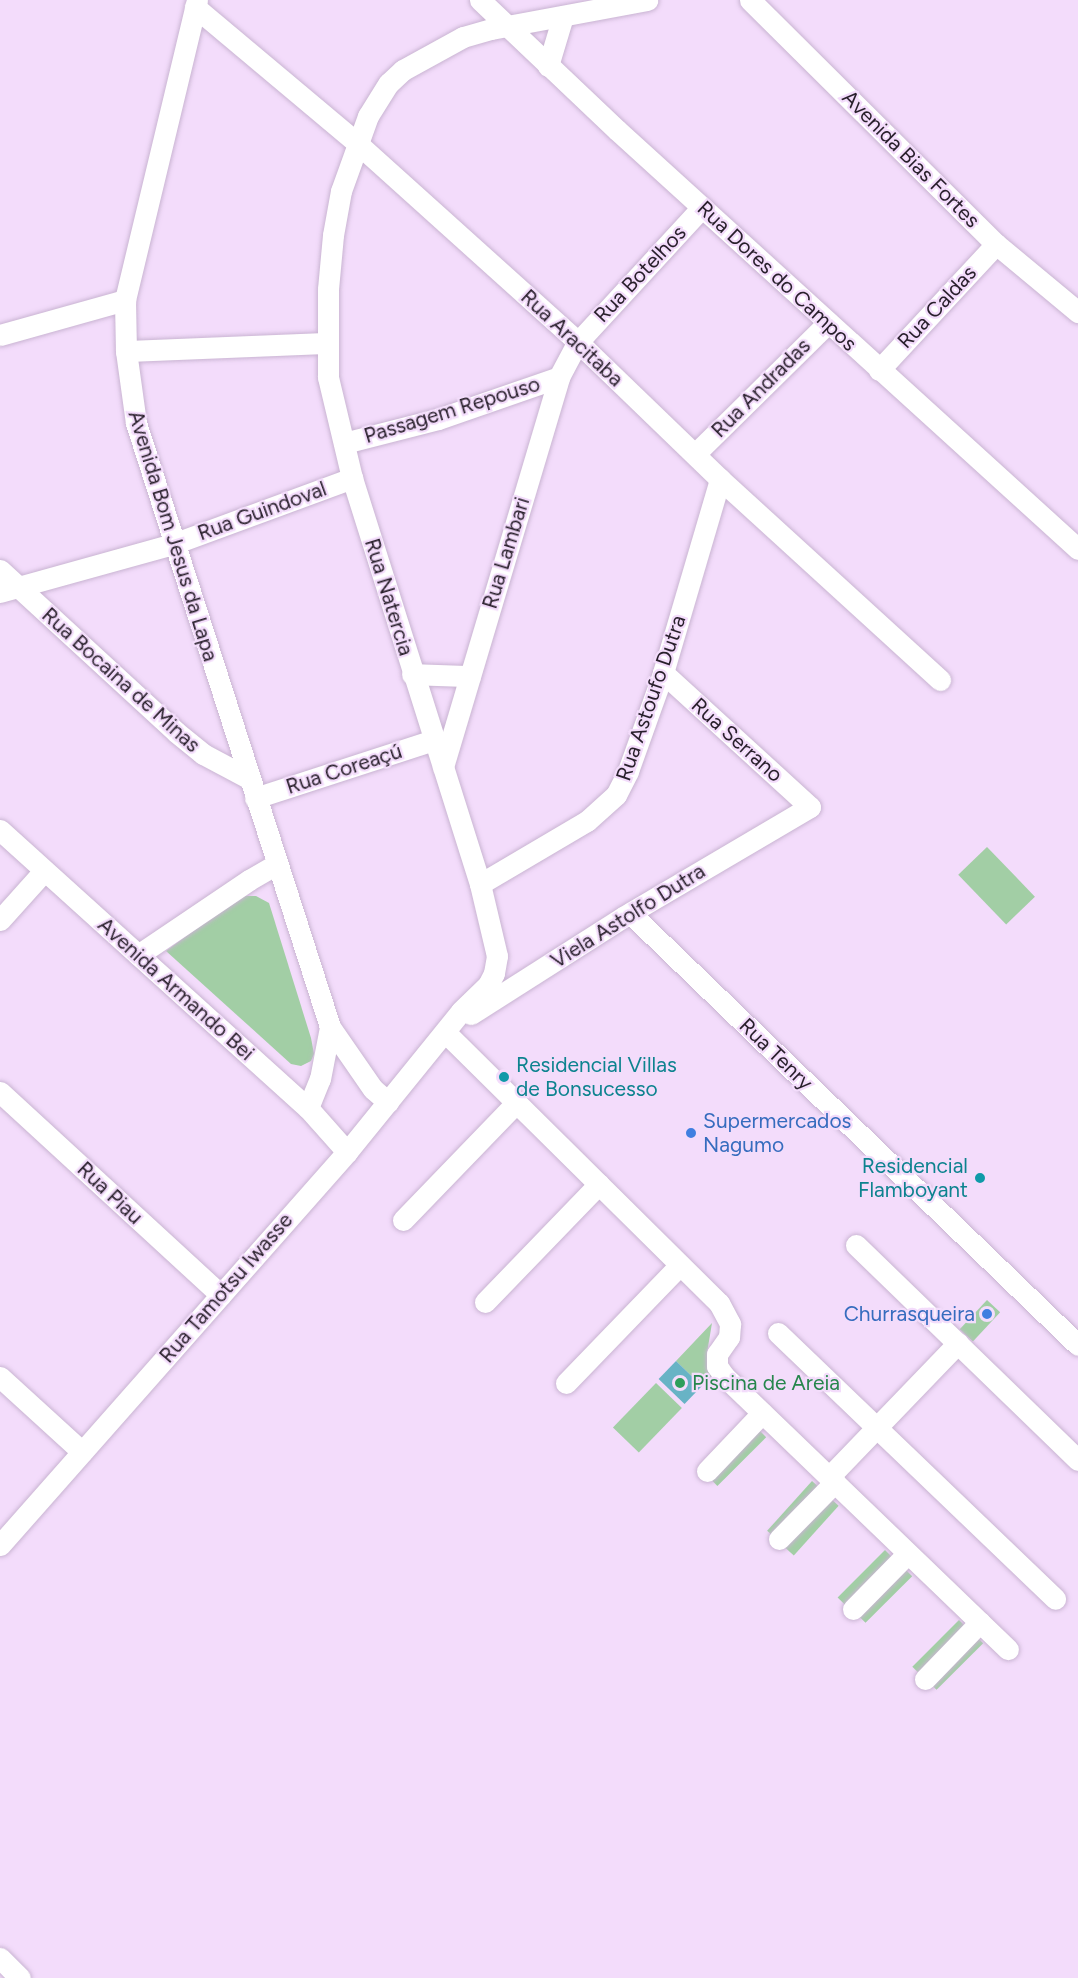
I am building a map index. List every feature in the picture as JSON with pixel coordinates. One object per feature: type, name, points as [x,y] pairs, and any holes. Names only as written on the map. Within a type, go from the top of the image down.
[{"type":"street","name":"Rua Dores do Campos","points":[[480,0],[548,66],[879,370],[1078,549]]},
{"type":"street","name":"Rua Natercia","points":[[447,1031],[461,1011],[488,985],[494,973],[497,956],[480,884],[351,478],[328,377],[328,289],[333,235],[341,191],[357,143],[380,95],[404,70],[463,37],[508,25],[647,0]]},
{"type":"street","name":"Avenida Bias Fortes","points":[[750,0],[996,244],[1078,312]]},
{"type":"street","name":"Rua Aracitaba","points":[[196,3],[357,143],[578,342],[720,479],[940,680]]},
{"type":"street","name":"Avenida Bom Jesus da Lapa","points":[[196,3],[125,300],[126,351],[136,423],[330,1027],[373,1089],[388,1102]]},
{"type":"street","points":[[548,66],[563,16]]},
{"type":"street","name":"Rua Botelhos","points":[[578,342],[702,207]]},
{"type":"street","name":"Rua Caldas","points":[[879,370],[996,244]]},
{"type":"street","points":[[0,335],[125,300]]},
{"type":"street","name":"Rua Andradas","points":[[695,454],[828,322]]},
{"type":"street","points":[[126,351],[327,342]]},
{"type":"street","name":"Rua Lambari","points":[[443,767],[559,377],[578,342]]},
{"type":"street","name":"Passagem Repouso","points":[[344,443],[438,419],[559,377]]},
{"type":"street","name":"Rua Guindoval","points":[[9,589],[173,544],[351,478]]},
{"type":"street","name":"Rua Astoufo Dutra","points":[[480,884],[587,820],[616,795],[628,771],[663,673],[720,479]]},
{"type":"street","name":"Rua Bocaina de Minas","points":[[0,570],[9,589],[176,732],[203,754],[253,788]]},
{"type":"street","name":"Rua Serrano","points":[[663,673],[810,807]]},
{"type":"street","points":[[412,674],[470,676]]},
{"type":"street","name":"Rua Coreaçú","points":[[253,788],[433,740]]},
{"type":"street","name":"Viela Astolfo Dutra","points":[[447,1031],[630,913],[810,807]]},
{"type":"street","name":"Avenida Armando Bei","points":[[0,830],[308,1108],[346,1152]]},
{"type":"street","points":[[138,955],[249,880],[277,864]]},
{"type":"street","points":[[0,920],[44,871]]},
{"type":"street","name":"Rua Tenry","points":[[630,913],[1078,1345]]},
{"type":"street","name":"Avenida Bom Jesus da Lapa","points":[[308,1108],[320,1079],[330,1027]]},
{"type":"street","points":[[447,1031],[726,1312],[730,1324],[729,1337],[717,1354],[717,1366],[762,1413],[1008,1649]]},
{"type":"street","name":"Rua Tamotsu Iwasse","points":[[0,1545],[346,1152],[447,1031]]},
{"type":"street","name":"Rua Piau","points":[[0,1092],[221,1295]]},
{"type":"street","points":[[403,1220],[517,1102]]},
{"type":"street","points":[[485,1302],[599,1184]]},
{"type":"street","points":[[856,1245],[1078,1460]]},
{"type":"street","points":[[566,1383],[680,1265]]},
{"type":"street","points":[[778,1333],[1055,1599]]},
{"type":"street","points":[[779,1539],[876,1427],[958,1343]]},
{"type":"street","points":[[0,1377],[82,1452]]},
{"type":"street","points":[[707,1471],[762,1413]]},
{"type":"street","points":[[854,1610],[908,1553]]},
{"type":"street","points":[[926,1679],[980,1622]]},
{"type":"street","points":[[0,1958],[20,1978]]},
{"type":"green space","points":[[987,847],[1035,897],[1006,924],[958,875]]},
{"type":"green space","points":[[240,896],[256,896],[269,903],[311,1038],[314,1054],[311,1061],[301,1066],[291,1064],[166,951]]},
{"type":"green space","points":[[987,1300],[1000,1312],[973,1342],[960,1329]]},
{"type":"green space","points":[[712,1323],[707,1353],[708,1364],[714,1373],[702,1386],[676,1361]]},
{"type":"green space","points":[[656,1383],[682,1408],[639,1453],[613,1428]]},
{"type":"green space","points":[[757,1428],[766,1437],[717,1486],[708,1477]]},
{"type":"green space","points":[[812,1481],[821,1489],[776,1539],[767,1531]]},
{"type":"green space","points":[[829,1497],[839,1506],[794,1555],[784,1547]]},
{"type":"green space","points":[[885,1550],[894,1559],[847,1607],[838,1597]]},
{"type":"green space","points":[[903,1567],[912,1576],[866,1623],[856,1614]]},
{"type":"green space","points":[[959,1620],[968,1629],[922,1676],[912,1667]]},
{"type":"green space","points":[[974,1634],[983,1643],[937,1690],[927,1681]]},
{"type":"water","name":"Piscina de Areia","points":[[676,1361],[702,1386],[685,1404],[659,1379]]},
{"type":"place","name":"Residencial Villas de Bonsucesso","points":[[504,1077]]},
{"type":"place","name":"Supermercados Nagumo","points":[[691,1133]]},
{"type":"place","name":"Residencial Flamboyant","points":[[980,1178]]},
{"type":"place","name":"Churrasqueira","points":[[987,1314]]},
{"type":"place","name":"Piscina de Areia","points":[[680,1383]]}]
